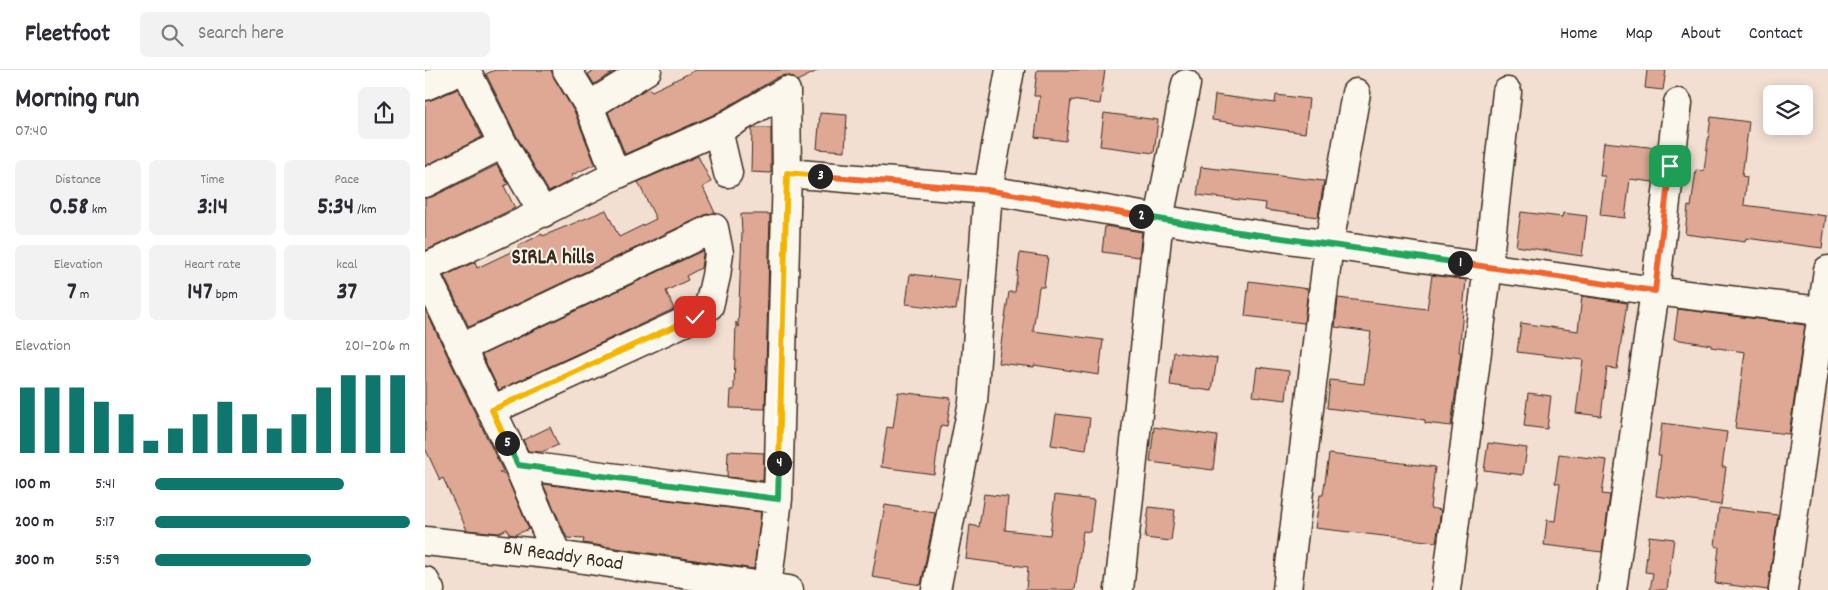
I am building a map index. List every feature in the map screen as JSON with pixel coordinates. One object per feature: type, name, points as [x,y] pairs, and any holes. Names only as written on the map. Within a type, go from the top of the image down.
[{"type":"street","points":[[425,86],[462,70]]},
{"type":"street","points":[[466,70],[503,144],[543,212]]},
{"type":"street","points":[[567,70],[589,106],[616,175]]},
{"type":"street","points":[[589,106],[647,70]]},
{"type":"street","points":[[936,590],[973,402],[987,190],[1010,70]]},
{"type":"street","points":[[1119,590],[1159,219],[1186,84]]},
{"type":"street","points":[[425,268],[616,175],[718,130],[786,91],[787,173],[778,499],[778,588]]},
{"type":"street","points":[[1446,590],[1488,266],[1507,92]]},
{"type":"street","points":[[1287,590],[1329,244],[1356,93]]},
{"type":"street","points":[[1612,590],[1655,291],[1677,103]]},
{"type":"street","points":[[718,130],[727,173]]},
{"type":"street","points":[[425,184],[503,144]]},
{"type":"street","points":[[787,173],[987,190],[1224,230],[1655,291],[1825,312]]},
{"type":"street","points":[[461,348],[714,228],[719,253],[709,306],[695,317],[492,410]]},
{"type":"street","points":[[1783,590],[1825,312],[1828,270]]},
{"type":"street","points":[[425,273],[518,465],[557,555]]},
{"type":"street","points":[[518,465],[778,499]]},
{"type":"street","name":"BN Readdy Road","points":[[425,541],[557,555],[706,584],[778,588]]},
{"type":"street","points":[[425,581],[430,590]]},
{"type":"building","points":[[495,70],[551,70],[575,113],[595,164],[572,175],[573,179],[549,192],[517,137],[486,74]]},
{"type":"building","points":[[596,70],[617,70],[594,84],[588,74]]},
{"type":"building","points":[[696,70],[819,70],[797,81],[793,77],[786,75],[778,77],[715,114],[625,154],[608,112],[648,88],[652,91]]},
{"type":"building","points":[[1037,70],[1105,70],[1100,104],[1071,100],[1066,141],[1035,137],[1040,96],[1034,96]]},
{"type":"building","points":[[1647,70],[1666,70],[1663,90],[1645,88]]},
{"type":"building","points":[[458,89],[482,137],[425,166],[425,101]]},
{"type":"building","points":[[1215,95],[1275,103],[1276,95],[1309,99],[1305,133],[1212,120]]},
{"type":"building","points":[[820,113],[847,115],[845,151],[817,149]]},
{"type":"building","points":[[1104,113],[1158,120],[1154,153],[1100,146]]},
{"type":"building","points":[[1711,117],[1749,122],[1742,176],[1747,177],[1744,205],[1826,216],[1822,248],[1746,238],[1745,242],[1685,234],[1688,206],[1691,207],[1696,170],[1704,171]]},
{"type":"building","points":[[771,128],[771,173],[751,172],[752,129]]},
{"type":"building","points":[[1604,142],[1657,148],[1653,182],[1630,179],[1625,218],[1600,215],[1605,176],[1600,176]]},
{"type":"building","points":[[698,156],[711,182],[703,187],[715,213],[707,214],[469,327],[444,276],[475,262],[477,268],[519,248],[518,246],[542,234],[543,236],[606,210],[619,237],[656,219],[638,182]]},
{"type":"building","points":[[497,165],[508,184],[504,186],[515,208],[425,251],[425,198],[432,197]]},
{"type":"building","points":[[1201,167],[1324,181],[1318,217],[1265,210],[1266,203],[1197,195]]},
{"type":"building","points":[[1521,212],[1562,217],[1563,213],[1587,216],[1582,256],[1516,246]]},
{"type":"building","points":[[741,214],[770,214],[765,409],[730,408],[731,390],[734,390],[736,322],[738,327],[742,233]]},
{"type":"building","points":[[1105,226],[1142,232],[1139,257],[1102,252]]},
{"type":"building","points":[[702,251],[701,268],[686,276],[688,280],[666,291],[674,309],[499,390],[482,355]]},
{"type":"building","points":[[1020,253],[1048,257],[1044,287],[1039,287],[1033,331],[1103,340],[1099,375],[1034,365],[1034,367],[998,363],[1009,292],[1015,292]]},
{"type":"building","points":[[910,274],[960,280],[956,310],[906,304]]},
{"type":"building","points":[[1432,275],[1466,280],[1459,352],[1461,352],[1451,426],[1425,423],[1425,420],[1327,408],[1330,380],[1364,384],[1371,332],[1335,327],[1338,298],[1427,309]]},
{"type":"building","points":[[1249,281],[1308,289],[1304,323],[1245,316]]},
{"type":"building","points":[[1582,296],[1627,303],[1617,369],[1607,368],[1601,416],[1576,413],[1583,360],[1517,352],[1521,323],[1578,331]]},
{"type":"building","points":[[425,309],[503,471],[499,473],[505,473],[529,529],[514,535],[509,534],[507,529],[499,533],[467,530],[443,478],[440,480],[425,448]]},
{"type":"building","points":[[1678,309],[1805,325],[1789,434],[1735,428],[1745,352],[1674,339]]},
{"type":"building","points":[[1174,352],[1217,358],[1212,391],[1170,385]]},
{"type":"building","points":[[1257,367],[1289,371],[1286,400],[1253,396]]},
{"type":"building","points":[[898,392],[951,398],[947,426],[941,425],[934,474],[881,467],[887,427],[893,428]]},
{"type":"building","points":[[1528,393],[1551,396],[1547,429],[1524,426]]},
{"type":"building","points":[[1056,414],[1090,418],[1086,450],[1051,445]]},
{"type":"building","points":[[1662,423],[1727,432],[1722,467],[1726,467],[1721,505],[1656,496],[1661,456],[1658,456]]},
{"type":"building","points":[[550,427],[558,445],[542,452],[528,451],[523,440]]},
{"type":"building","points":[[1154,427],[1217,436],[1213,470],[1150,462]]},
{"type":"building","points":[[1488,443],[1527,448],[1523,475],[1484,470]]},
{"type":"building","points":[[728,451],[764,453],[763,481],[727,477]]},
{"type":"building","points":[[1329,454],[1435,467],[1430,508],[1441,510],[1436,542],[1315,528],[1320,495],[1323,495]]},
{"type":"building","points":[[1559,454],[1607,460],[1602,494],[1610,495],[1602,552],[1544,545],[1547,520],[1555,521],[1560,484],[1555,483]]},
{"type":"building","points":[[543,484],[761,512],[754,569],[583,543],[584,539],[567,538]]},
{"type":"building","points":[[984,494],[1008,497],[1005,530],[1050,535],[1055,495],[1094,500],[1090,532],[1083,531],[1075,590],[1026,590],[1028,567],[966,559],[970,525],[979,527]]},
{"type":"building","points":[[885,505],[935,513],[921,585],[872,577]]},
{"type":"building","points":[[1149,507],[1175,510],[1171,541],[1145,538]]},
{"type":"building","points":[[1719,508],[1778,515],[1768,590],[1715,583],[1719,547],[1715,546]]},
{"type":"building","points":[[1649,536],[1674,539],[1667,590],[1650,590],[1653,573],[1645,572]]},
{"type":"district","name":"SIRLA hills","points":[[553,259]]},
{"type":"route","points":[[695,317],[492,410],[518,465],[778,499],[787,173],[987,190],[1224,230],[1655,291],[1670,166]]}]
